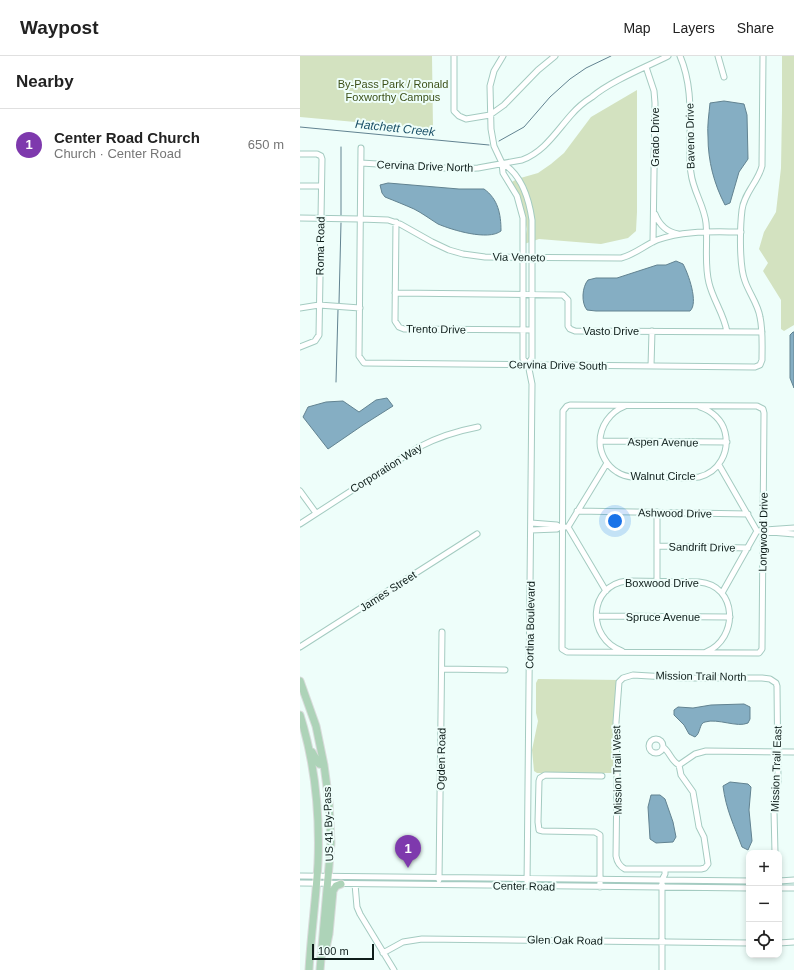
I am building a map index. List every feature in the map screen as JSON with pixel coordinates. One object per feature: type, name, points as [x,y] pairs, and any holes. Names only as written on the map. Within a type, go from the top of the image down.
[{"type":"main road","name":"US 41 By-Pass","points":[[300,681],[316,726],[324,765],[330,817],[331,843],[320,970]]},
{"type":"main road","name":"US 41 By-Pass","points":[[300,715],[308,744],[315,781],[317,805],[318,855],[309,970]]},
{"type":"main road","points":[[308,744],[319,764],[324,765]]},
{"type":"main road","points":[[324,970],[333,891],[336,886],[341,884]]},
{"type":"street","points":[[454,56],[454,106],[456,114],[466,119],[490,115],[504,105],[538,70],[555,56]]},
{"type":"street","name":"Cortina Boulevard","points":[[503,56],[497,65],[491,80],[490,115],[494,146],[502,163],[503,173],[517,196],[522,210],[524,227],[523,359],[528,364],[532,384],[527,886]]},
{"type":"street","name":"Cervina Drive North","points":[[361,163],[461,169],[478,168],[522,160],[535,154],[546,144],[576,110],[594,95],[607,86],[668,56]]},
{"type":"street","name":"Baveno Drive","points":[[680,56],[686,73],[690,93],[691,174],[694,187],[704,212],[708,282],[728,332]]},
{"type":"street","points":[[718,56],[724,77]]},
{"type":"street","points":[[741,232],[741,213],[744,202],[747,194],[759,175],[762,166],[763,56]]},
{"type":"street","name":"Grado Drive","points":[[646,67],[655,99],[653,242]]},
{"type":"street","name":"Cervina Drive North","points":[[360,218],[361,148]]},
{"type":"street","name":"Roma Road","points":[[300,154],[317,154],[321,156],[322,159],[318,338],[300,348]]},
{"type":"street","name":"Cortina Boulevard","points":[[502,163],[510,168],[520,182],[528,201],[533,227],[532,358],[528,364]]},
{"type":"street","points":[[300,186],[321,186]]},
{"type":"street","name":"Grado Drive","points":[[654,209],[658,219],[665,228],[672,232],[684,234]]},
{"type":"street","name":"Via Veneto","points":[[300,218],[382,219],[396,222],[439,246],[456,252],[484,257],[621,258],[630,255],[653,242],[684,234],[706,232],[741,232]]},
{"type":"street","name":"Cervina Drive South","points":[[360,218],[359,356],[364,363],[758,367],[762,360],[762,332],[758,310],[743,275],[741,264],[741,232]]},
{"type":"street","name":"Trento Drive","points":[[396,222],[395,321],[398,327],[532,330]]},
{"type":"street","name":"Vasto Drive","points":[[395,293],[565,296],[568,300],[567,324],[572,330],[762,332]]},
{"type":"street","points":[[300,308],[319,305],[360,308]]},
{"type":"street","points":[[652,331],[652,366]]},
{"type":"street","name":"Longwood Drive","points":[[570,405],[697,406],[757,406],[762,408],[764,411],[760,531],[761,651],[756,654],[567,652],[562,649],[564,408],[570,405]]},
{"type":"street","points":[[531,530],[557,529],[563,527],[577,511],[607,463],[602,453],[600,441],[601,431],[606,421],[620,408],[629,405]]},
{"type":"street","points":[[697,406],[710,412],[719,420],[724,430],[727,442],[725,455],[718,465],[760,531],[794,534]]},
{"type":"street","name":"Corporation Way","points":[[300,524],[419,447],[447,434],[478,427]]},
{"type":"street","name":"Aspen Avenue","points":[[600,441],[727,442]]},
{"type":"street","name":"Walnut Circle","points":[[607,463],[618,473],[633,477],[696,477],[707,474],[718,465]]},
{"type":"street","points":[[300,491],[316,513]]},
{"type":"street","name":"Ashwood Drive","points":[[577,511],[748,514]]},
{"type":"street","points":[[657,512],[657,582]]},
{"type":"street","points":[[531,523],[557,525],[563,527],[606,591],[598,604],[597,616],[598,627],[604,639],[613,647],[629,652]]},
{"type":"street","points":[[701,653],[710,650],[724,637],[728,629],[730,617],[728,604],[722,593],[748,548],[760,531],[794,528]]},
{"type":"street","name":"James Street","points":[[300,647],[476,534]]},
{"type":"street","name":"Sandrift Drive","points":[[657,546],[748,548]]},
{"type":"street","name":"Boxwood Drive","points":[[606,591],[616,584],[624,582],[657,582],[705,583],[715,587],[722,593]]},
{"type":"street","name":"Spruce Avenue","points":[[597,616],[730,617]]},
{"type":"street","name":"Ogden Road","points":[[439,885],[442,632]]},
{"type":"street","points":[[442,669],[504,670]]},
{"type":"street","name":"Mission Trail North","points":[[622,678],[633,675],[684,678],[762,678],[774,681],[777,686]]},
{"type":"street","name":"Mission Trail West","points":[[622,678],[619,684],[616,722],[618,776],[616,856],[618,863],[626,869],[658,869]]},
{"type":"street","name":"Mission Trail East","points":[[775,850],[774,811],[777,792],[778,752],[777,686]]},
{"type":"street","points":[[662,880],[658,874],[658,869],[697,869],[705,868],[708,864],[708,856],[704,837],[699,827],[693,792],[681,775],[679,765],[675,763],[663,747]]},
{"type":"street","points":[[679,765],[695,754],[706,751],[794,752]]},
{"type":"street","points":[[600,887],[600,837],[598,833],[543,832],[540,830],[538,822],[540,778],[545,775],[602,776]]},
{"type":"street","points":[[662,970],[662,880],[665,874],[665,869]]},
{"type":"street","name":"Center Road","points":[[300,876],[316,880]]},
{"type":"street","name":"Center Road","points":[[300,883],[316,880],[440,878],[746,880]]},
{"type":"street","name":"Center Road","points":[[328,880],[341,884],[746,888]]},
{"type":"street","points":[[782,880],[794,880]]},
{"type":"street","points":[[355,884],[357,907],[360,914],[394,970]]},
{"type":"street","points":[[782,888],[794,888]]},
{"type":"street","name":"Glen Oak Road","points":[[383,953],[403,942],[422,939],[746,943]]},
{"type":"street","points":[[782,943],[794,942]]},
{"type":"green space","name":"By-Pass Park / Ronald Foxworthy Campus","points":[[300,56],[432,56],[433,129],[300,117]]},
{"type":"green space","points":[[782,56],[794,56],[794,325],[784,331],[781,329],[781,300],[763,271],[768,263],[759,249],[764,232],[776,212],[781,168]]},
{"type":"green space","points":[[637,90],[636,231],[628,238],[601,244],[539,239],[524,244],[527,229],[519,197],[510,183],[517,179],[538,173],[551,164],[564,153],[591,117]]},
{"type":"green space","points":[[538,679],[622,680],[615,770],[612,773],[537,773],[534,771],[532,750],[538,721],[536,713],[536,683]]},
{"type":"water","points":[[724,101],[744,104],[747,115],[748,159],[739,172],[730,203],[725,205],[712,172],[709,155],[708,133],[710,103]]},
{"type":"water","points":[[388,183],[459,189],[484,189],[496,202],[501,231],[488,235],[470,234],[438,224],[414,209],[385,197],[382,193],[380,185]]},
{"type":"water","points":[[676,261],[683,264],[692,288],[693,302],[690,311],[596,311],[587,310],[585,307],[583,295],[584,287],[588,280],[596,278],[617,278],[657,265],[666,265]]},
{"type":"water","points":[[793,332],[794,388],[790,378],[790,335]]},
{"type":"water","points":[[387,398],[393,406],[328,449],[303,417],[308,407],[326,402],[343,401],[359,412],[376,400]]},
{"type":"water","points":[[744,704],[750,707],[750,719],[748,723],[738,724],[716,721],[705,722],[702,724],[695,737],[689,734],[684,725],[674,715],[674,710],[678,707],[693,708],[711,705]]},
{"type":"water","points":[[730,782],[748,784],[751,787],[749,810],[752,841],[748,850],[742,847],[726,803],[723,786]]},
{"type":"water","points":[[651,795],[660,795],[665,799],[673,822],[676,837],[673,842],[656,843],[650,839],[648,807]]},
{"type":"waterway","name":"Hatchett Creek","points":[[499,141],[524,127],[550,97],[570,79],[586,68],[611,56]]},
{"type":"waterway","name":"Hatchett Creek","points":[[300,127],[489,145]]},
{"type":"waterway","points":[[341,147],[341,215]]},
{"type":"waterway","points":[[339,303],[341,223]]},
{"type":"waterway","points":[[336,382],[338,310]]},
{"type":"place","name":"Center Road Church","points":[[408,868]]}]
